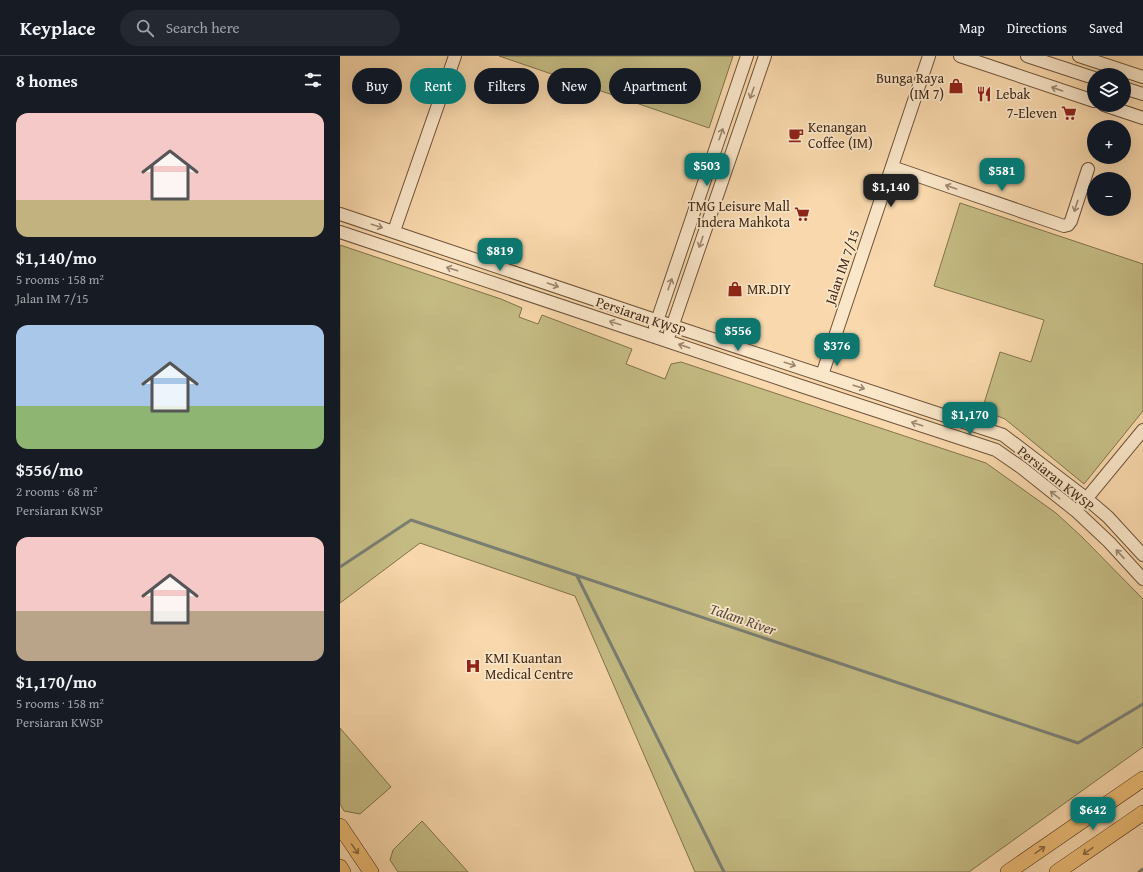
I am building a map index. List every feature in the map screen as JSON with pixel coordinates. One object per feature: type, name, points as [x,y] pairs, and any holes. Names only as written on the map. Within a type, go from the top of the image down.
[{"type":"main road","points":[[1008,872],[1143,779]]},
{"type":"main road","points":[[1058,872],[1143,813]]},
{"type":"main road","points":[[340,826],[371,872]]},
{"type":"main road","points":[[340,867],[343,872]]},
{"type":"street","points":[[394,232],[455,56]]},
{"type":"street","points":[[652,336],[747,56]]},
{"type":"street","points":[[668,341],[765,56]]},
{"type":"street","name":"Jalan IM 7/15","points":[[822,375],[929,56]]},
{"type":"street","points":[[960,56],[1087,99]]},
{"type":"street","points":[[1027,56],[1087,76]]},
{"type":"street","points":[[1079,56],[1143,77]]},
{"type":"street","points":[[1131,90],[1143,94]]},
{"type":"street","points":[[1125,112],[1143,118]]},
{"type":"street","points":[[892,167],[1064,226],[1071,222],[1088,169]]},
{"type":"street","name":"Persiaran KWSP","points":[[340,214],[1003,435],[1108,517],[1143,555]]},
{"type":"street","name":"Persiaran KWSP","points":[[340,232],[996,450],[1022,468],[1076,511],[1096,529],[1143,579]]},
{"type":"street","points":[[405,253],[410,237]]},
{"type":"street","points":[[801,386],[806,370]]},
{"type":"street","points":[[1076,511],[1143,430]]},
{"type":"shaded area","points":[[499,56],[733,56],[709,128],[639,104],[701,104],[701,68],[609,68],[609,94],[601,91],[601,68],[547,68],[547,72],[539,70],[539,68],[534,68]]},
{"type":"shaded area","points":[[960,203],[1143,264],[1143,411],[1084,484],[1005,419],[982,410],[1000,352],[1031,362],[1044,320],[934,286]]},
{"type":"shaded area","points":[[340,245],[501,299],[522,308],[519,317],[538,324],[542,315],[632,349],[626,364],[665,379],[671,364],[681,362],[986,463],[1056,513],[1082,537],[1143,599],[1143,747],[969,872],[695,872],[575,596],[420,543],[340,603]]},
{"type":"shaded area","points":[[340,728],[391,787],[360,814],[344,811],[340,804]]},
{"type":"shaded area","points":[[422,821],[468,872],[398,872],[390,860],[393,850]]},
{"type":"waterway","name":"Talam River","points":[[340,567],[411,520],[1078,743],[1143,704]]},
{"type":"waterway","points":[[577,576],[724,872]]},
{"type":"waterway","points":[[1139,872],[1143,869]]},
{"type":"place","name":"Bunga Raya (IM 7)","points":[[956,86]]},
{"type":"place","name":"Lebak","points":[[984,94]]},
{"type":"place","name":"7-Eleven","points":[[1069,113]]},
{"type":"place","name":"Kenangan Coffee (IM)","points":[[796,135]]},
{"type":"place","name":"TMG Leisure Mall Indera Mahkota","points":[[802,214]]},
{"type":"place","name":"MR.DIY","points":[[735,289]]},
{"type":"place","name":"KMI Kuantan Medical Centre","points":[[473,666]]}]
